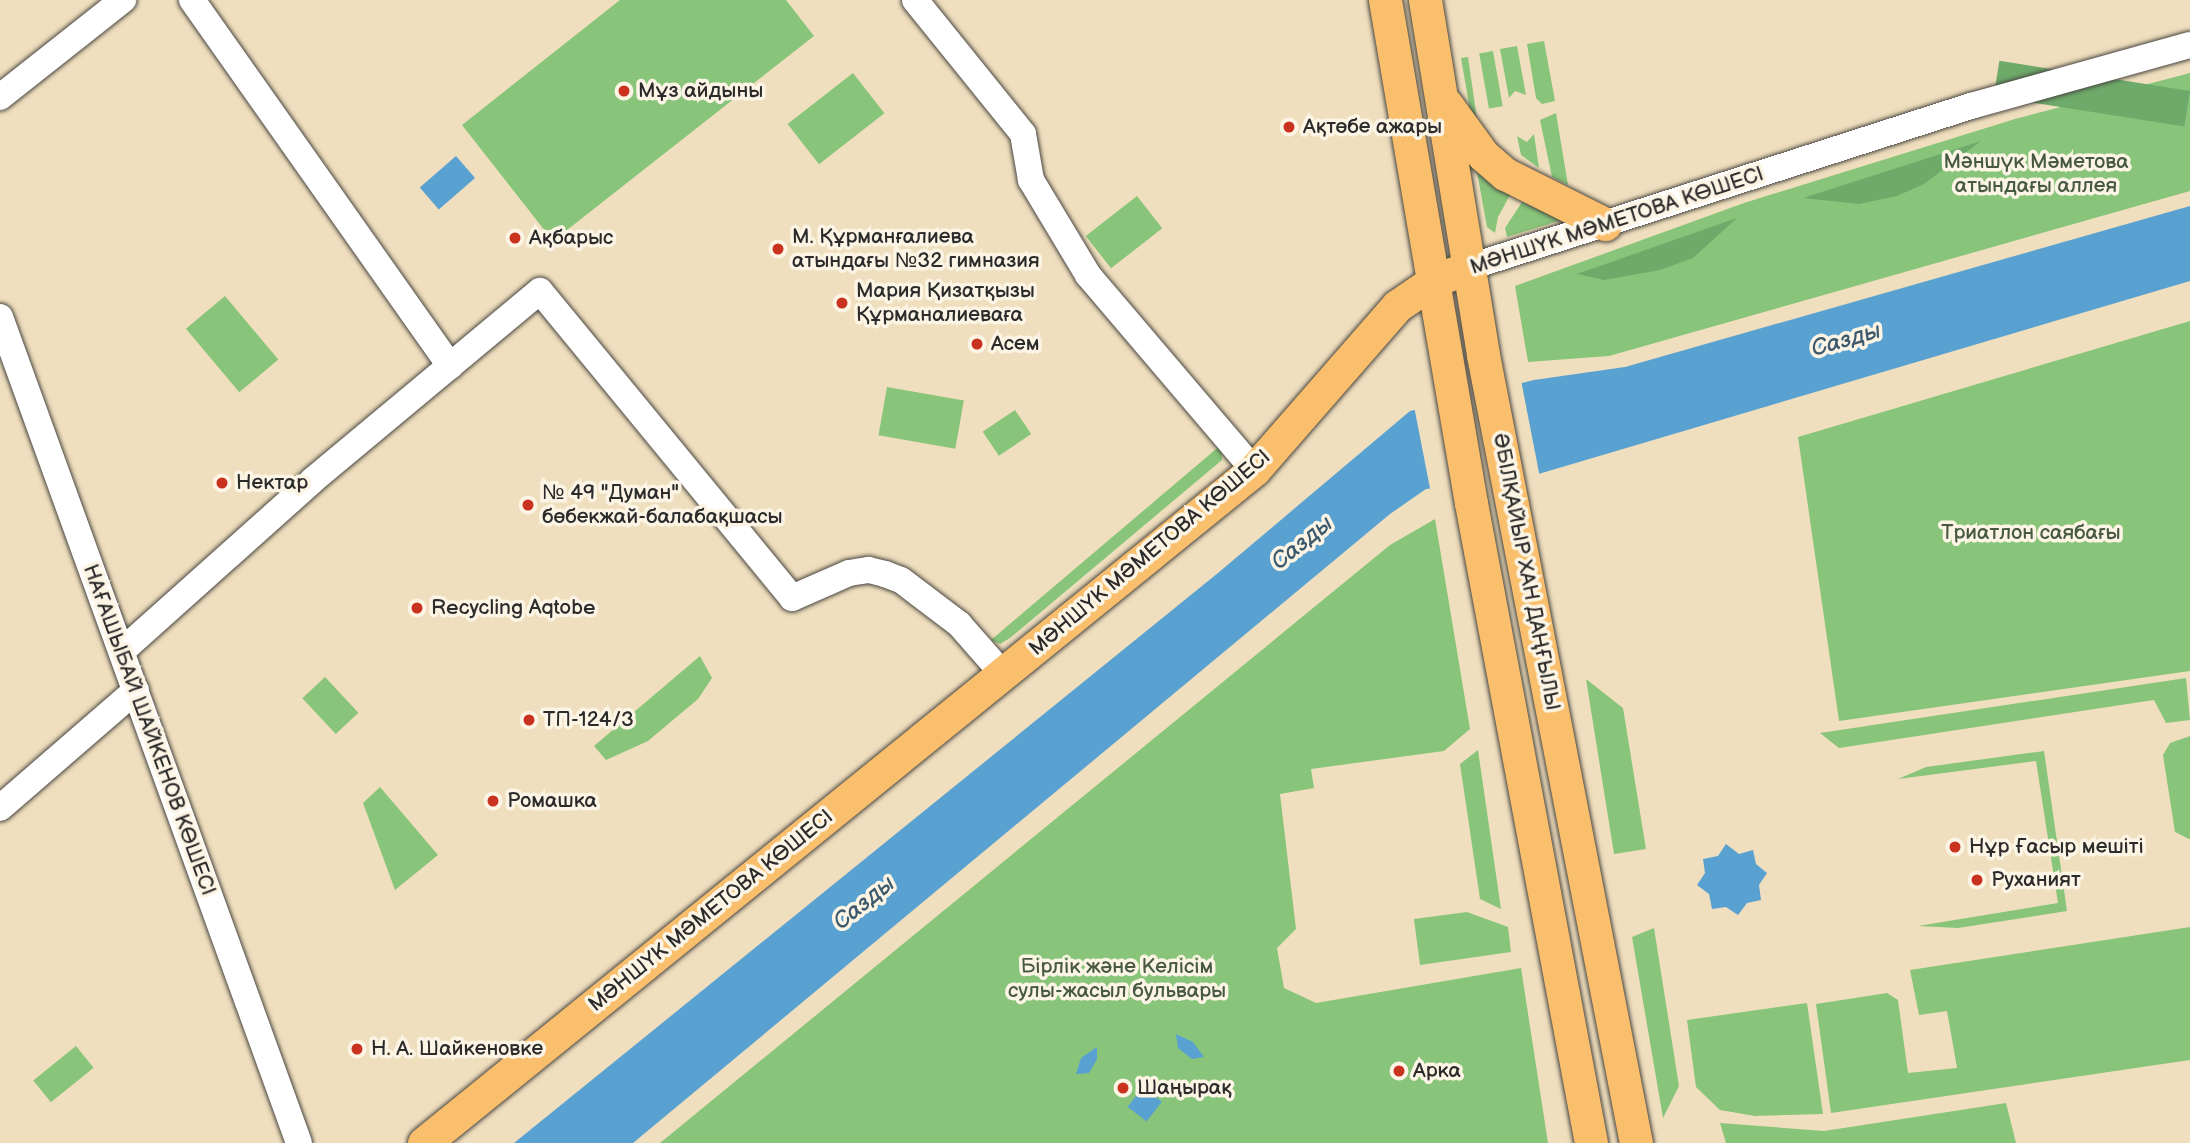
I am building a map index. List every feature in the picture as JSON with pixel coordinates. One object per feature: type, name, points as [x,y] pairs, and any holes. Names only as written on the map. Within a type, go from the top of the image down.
[{"type":"main road","name":"ӘБІЛҚАЙЫР ХАН ДАҢҒЫЛЫ","points":[[1385,0],[1471,503],[1559,956],[1578,1088],[1591,1143]]},
{"type":"main road","name":"ӘБІЛҚАЙЫР ХАН ДАҢҒЫЛЫ","points":[[1425,0],[1486,368],[1634,1137]]},
{"type":"main road","points":[[1396,63],[1435,55]]},
{"type":"main road","points":[[1443,99],[1483,155],[1505,174],[1605,224]]},
{"type":"main road","name":"МӘНШҮК МӘМЕТОВА КӨШЕСІ","points":[[424,1143],[1254,470],[1296,426],[1361,343],[1397,306],[1435,280],[1470,267]]},
{"type":"main road","points":[[1516,729],[1532,732],[1548,747],[1571,800]]},
{"type":"main road","points":[[1578,1088],[1634,1137]]},
{"type":"street","points":[[0,97],[123,0]]},
{"type":"street","points":[[192,0],[450,366]]},
{"type":"street","points":[[915,0],[1023,134],[1031,180],[1088,275],[1254,470]]},
{"type":"street","name":"МӘНШҮК МӘМЕТОВА КӨШЕСІ","points":[[1470,267],[1971,106],[2190,45]]},
{"type":"street","points":[[122,652],[540,291],[792,598],[849,573],[885,574],[901,580],[959,624],[1003,674]]},
{"type":"street","name":"НАҒАШЫБАЙ ШАЙКЕНОВ КӨШЕСІ","points":[[0,317],[299,1143]]},
{"type":"street","points":[[0,808],[136,690]]},
{"type":"green space","points":[[620,0],[786,0],[814,36],[553,241],[462,125]]},
{"type":"green space","points":[[1544,41],[1555,101],[1542,104],[1536,98],[1527,44]]},
{"type":"green space","points":[[1517,46],[1526,95],[1515,91],[1509,98],[1500,49]]},
{"type":"green space","points":[[1493,51],[1503,106],[1489,109],[1479,53]]},
{"type":"green space","points":[[1468,57],[1478,126],[1473,127],[1461,58]]},
{"type":"green space","points":[[1999,61],[2190,91],[2184,127],[1994,96]]},
{"type":"green space","points":[[853,73],[884,113],[819,164],[788,124]]},
{"type":"green space","name":"Мәншүк Мәметова атындағы аллея","points":[[2190,73],[2190,191],[1609,356],[1528,362],[1515,286],[1744,203],[2015,119]]},
{"type":"green space","points":[[1556,113],[1568,185],[1552,177],[1540,120]]},
{"type":"green space","points":[[1534,134],[1539,168],[1521,155],[1517,136],[1527,142]]},
{"type":"green space","points":[[1981,141],[1924,184],[1897,196],[1859,204],[1803,198]]},
{"type":"green space","points":[[1475,161],[1510,195],[1498,217],[1495,233],[1487,227]]},
{"type":"green space","points":[[1137,196],[1162,228],[1111,268],[1086,236]]},
{"type":"green space","points":[[1522,202],[1549,214],[1568,218],[1507,237],[1505,228]]},
{"type":"green space","points":[[1737,218],[1693,258],[1660,270],[1604,280],[1577,274]]},
{"type":"green space","points":[[225,296],[278,360],[239,392],[186,329]]},
{"type":"green space","name":"Триатлон саябағы","points":[[2190,321],[2190,671],[1839,721],[1798,437]]},
{"type":"green space","points":[[887,387],[964,401],[955,449],[878,435]]},
{"type":"green space","points":[[1015,410],[1031,434],[999,456],[983,432]]},
{"type":"green space","points":[[1222,444],[1222,460],[1010,638],[1000,644],[991,640]]},
{"type":"green space","name":"Бірлік және Келісім сулы-жасыл бульвары","points":[[1435,519],[1470,729],[1444,751],[1311,769],[1314,788],[1280,794],[1296,929],[1277,948],[1284,988],[1316,1003],[1521,968],[1548,1143],[660,1143],[1390,545]]},
{"type":"green space","points":[[700,656],[712,678],[698,699],[648,741],[606,760],[594,746]]},
{"type":"green space","points":[[325,677],[358,713],[336,734],[302,698]]},
{"type":"green space","points":[[2186,678],[2190,720],[2166,723],[2154,700],[1839,748],[1820,733]]},
{"type":"green space","points":[[1586,679],[1623,708],[1646,849],[1614,854]]},
{"type":"green space","points":[[2190,736],[2189,839],[2175,832],[2163,755],[2170,743]]},
{"type":"green space","points":[[1478,750],[1501,909],[1480,899],[1460,764]]},
{"type":"green space","points":[[2044,751],[2067,911],[1958,928],[1918,926],[2058,903],[2036,761],[1898,779],[1926,767]]},
{"type":"green space","points":[[380,787],[438,855],[395,890],[363,803]]},
{"type":"green space","points":[[1467,912],[1508,927],[1511,952],[1420,965],[1414,919]]},
{"type":"green space","points":[[2190,927],[2190,1060],[1831,1113],[1816,1004],[1887,993],[1898,1000],[1908,1073],[1957,1068],[1947,1011],[1919,1015],[1910,970]]},
{"type":"green space","points":[[1654,928],[1679,1086],[1663,1118],[1632,937]]},
{"type":"green space","points":[[1807,1003],[1823,1114],[1755,1116],[1720,1110],[1696,1087],[1687,1020]]},
{"type":"green space","points":[[76,1046],[94,1068],[51,1102],[33,1081]]},
{"type":"green space","points":[[2006,1103],[2016,1143],[1726,1143],[1720,1123],[1824,1131]]},
{"type":"water","points":[[456,156],[475,178],[439,209],[420,187]]},
{"type":"water","name":"Сазды","points":[[2190,206],[2190,281],[1525,478],[1426,489],[1390,514],[633,1143],[514,1143],[1218,573],[1410,411],[1534,380],[1625,367]]},
{"type":"water","points":[[1726,844],[1739,854],[1753,850],[1756,864],[1767,873],[1759,885],[1761,900],[1747,903],[1738,915],[1726,907],[1712,909],[1709,894],[1697,885],[1705,873],[1703,859],[1718,856]]},
{"type":"water","points":[[1176,1034],[1193,1042],[1204,1057],[1192,1059],[1178,1048]]},
{"type":"water","points":[[1097,1047],[1097,1059],[1089,1073],[1076,1074],[1081,1058]]},
{"type":"water","points":[[1143,1087],[1162,1102],[1147,1121],[1128,1107]]},
{"type":"pier","points":[[1521,380],[1540,477],[1432,498],[1413,401]]},
{"type":"place","name":"Мұз айдыны","points":[[624,91]]},
{"type":"place","name":"Ақтөбе ажары","points":[[1289,127]]},
{"type":"place","name":"Ақбарыс","points":[[515,238]]},
{"type":"place","name":"М. Құрманғалиева атындағы №32 гимназия","points":[[778,249]]},
{"type":"place","name":"Мария Қизатқызы Құрманалиеваға","points":[[842,303]]},
{"type":"place","name":"Асем","points":[[977,344]]},
{"type":"place","name":"Нектар","points":[[222,483]]},
{"type":"place","name":"№ 49 \"Думан\" бөбекжай-балабақшасы","points":[[528,505]]},
{"type":"place","name":"Recycling Aqtobe","points":[[417,608]]},
{"type":"place","name":"ТП-124/3","points":[[529,720]]},
{"type":"place","name":"Ромашка","points":[[493,801]]},
{"type":"place","name":"Нұр Ғасыр мешіті","points":[[1955,847]]},
{"type":"place","name":"Руханият","points":[[1977,880]]},
{"type":"place","name":"Н. А. Шайкеновке","points":[[357,1049]]},
{"type":"place","name":"Арка","points":[[1399,1071]]},
{"type":"place","name":"Шаңырақ","points":[[1123,1088]]}]
